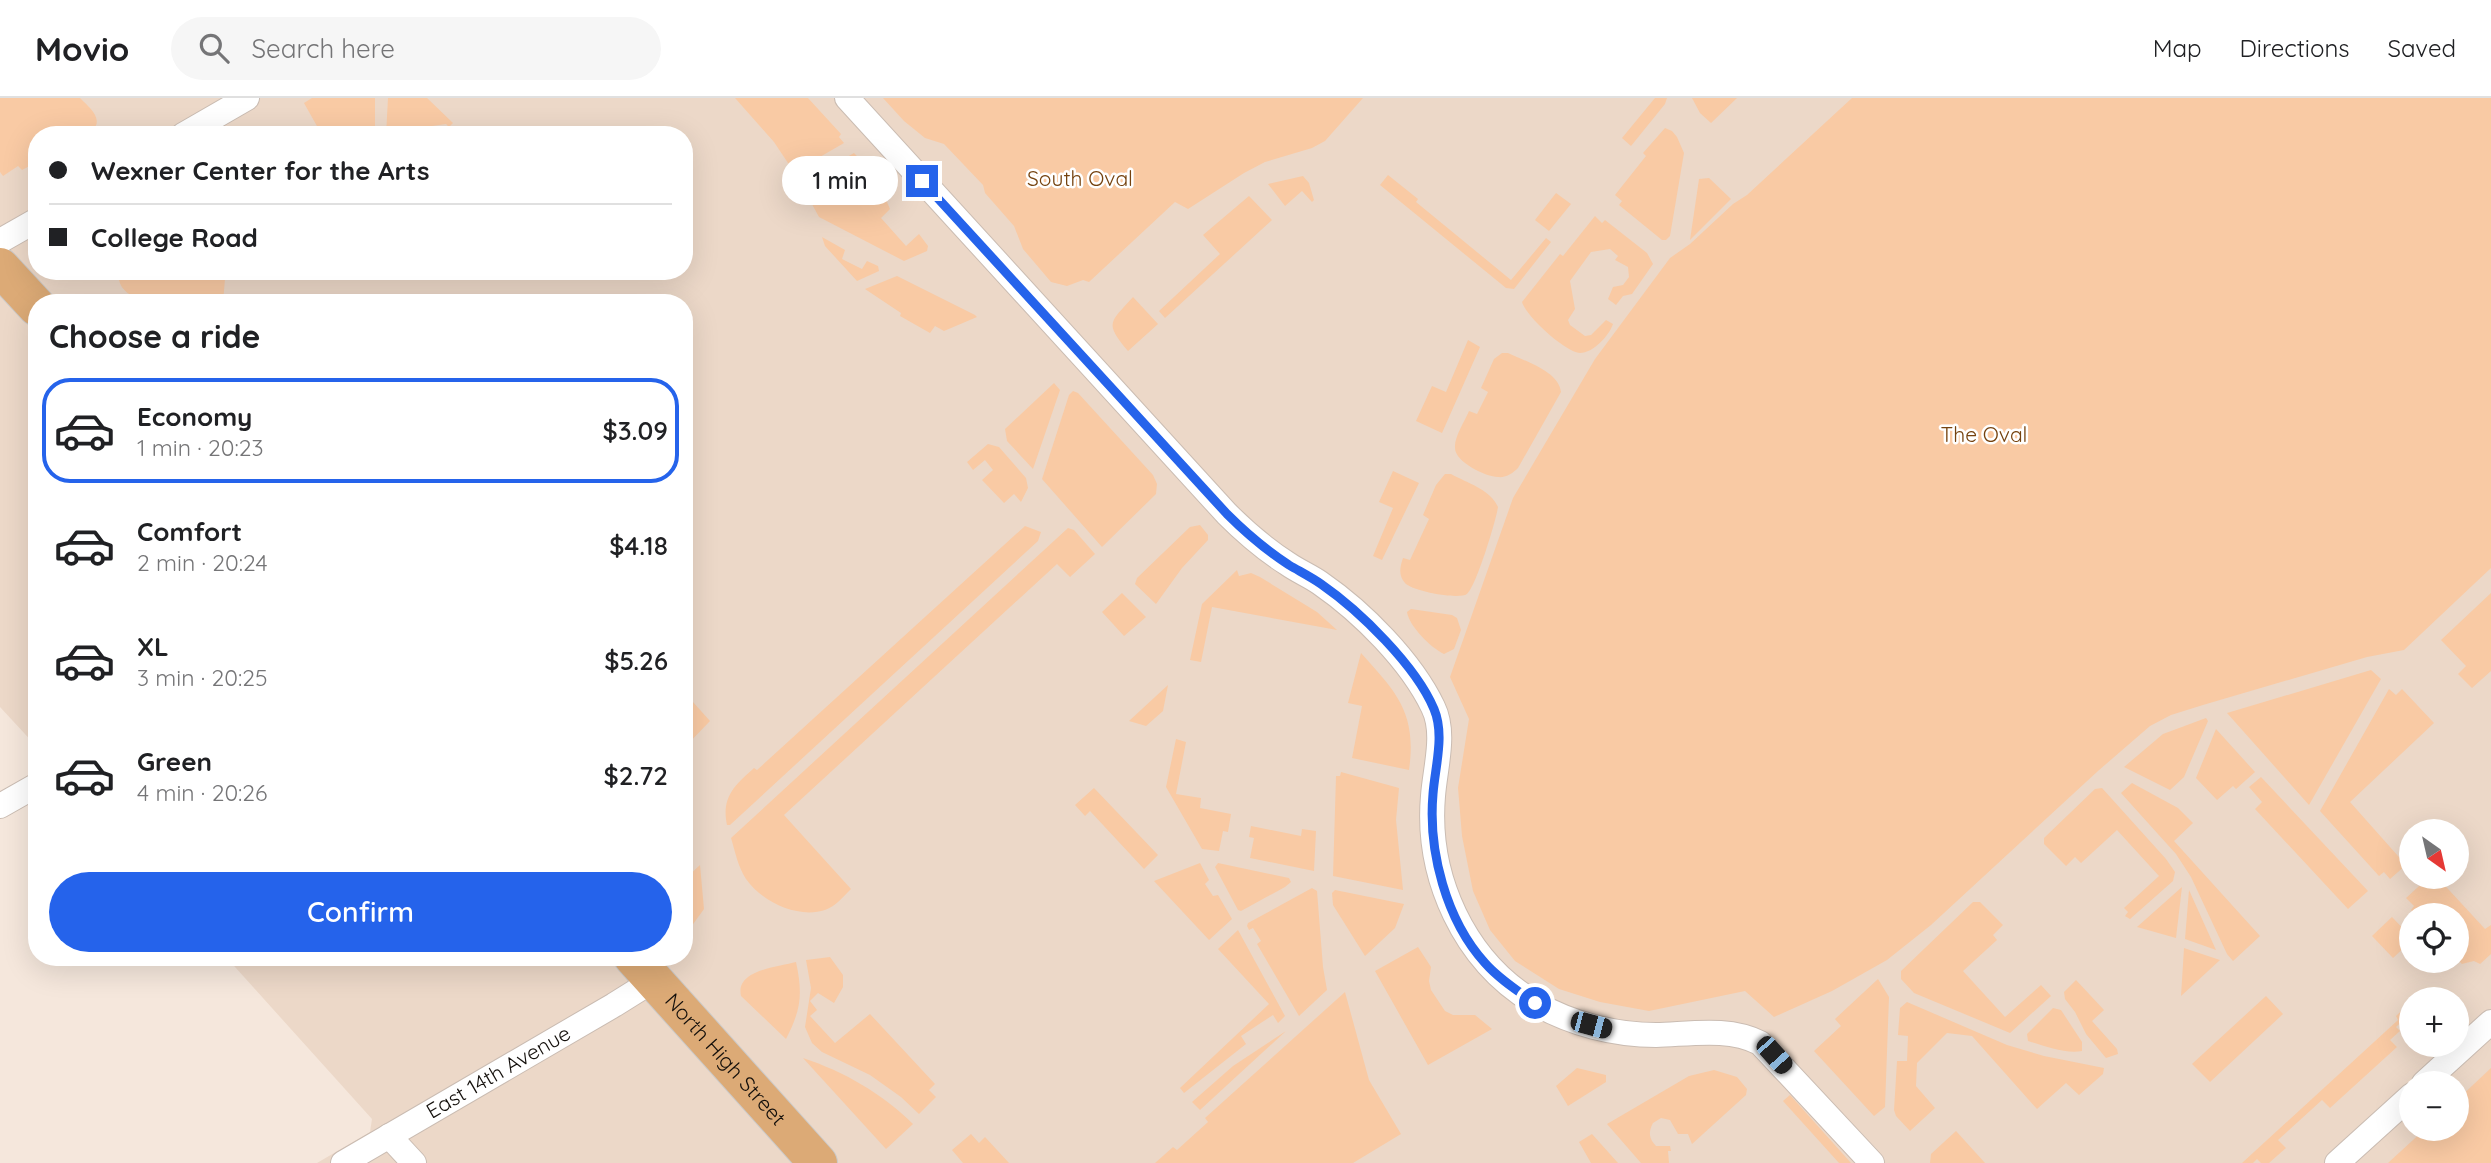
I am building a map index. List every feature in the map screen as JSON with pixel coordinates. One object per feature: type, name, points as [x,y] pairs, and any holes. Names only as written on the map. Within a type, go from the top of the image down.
[{"type":"main road","points":[[0,267],[28,297]]},
{"type":"main road","name":"North High Street","points":[[644,968],[818,1163]]},
{"type":"street","points":[[199,126],[247,98]]},
{"type":"street","points":[[846,98],[1227,514],[1247,534],[1289,565],[1320,583],[1351,608],[1380,635],[1417,680],[1434,708],[1439,723],[1432,802],[1434,841],[1443,886],[1464,932],[1485,963],[1535,1003],[1572,1020],[1610,1030],[1654,1035],[1733,1034],[1760,1042],[1872,1163]]},
{"type":"street","points":[[0,242],[28,225]]},
{"type":"street","points":[[0,806],[28,790]]},
{"type":"street","name":"East 14th Avenue","points":[[343,1163],[602,1012],[644,968]]},
{"type":"street","points":[[2437,1071],[2491,1022]]},
{"type":"street","points":[[2337,1163],[2399,1107]]},
{"type":"street","points":[[389,1136],[414,1163]]},
{"type":"shaded area","points":[[0,98],[2491,98],[2491,1163],[317,1163],[370,1132],[372,1119],[234,966],[693,966],[693,294],[28,294],[28,737],[0,707]]},
{"type":"green space","points":[[0,98],[80,98],[94,113],[97,123],[95,126],[28,126],[28,167],[22,170],[18,166],[3,176],[0,172]]},
{"type":"green space","points":[[312,98],[375,98],[375,126],[317,126],[304,103]]},
{"type":"green space","points":[[388,98],[427,98],[453,123],[450,126],[386,126]]},
{"type":"green space","points":[[735,98],[808,98],[841,134],[839,137],[844,143],[794,172],[774,142]]},
{"type":"green space","name":"South Oval","points":[[883,98],[1363,98],[1325,141],[1312,148],[1265,162],[1188,209],[1175,202],[1089,282],[1083,280],[1067,286],[1051,282],[1023,249],[1014,226],[985,193],[983,185],[944,144],[925,138],[904,121]]},
{"type":"green space","points":[[1655,98],[1667,98],[1631,146],[1622,138]]},
{"type":"green space","points":[[1692,98],[1737,98],[1711,123],[1700,113]]},
{"type":"green space","name":"The Oval","points":[[1852,98],[2491,98],[2491,568],[2404,650],[2367,657],[2203,705],[2171,715],[2150,726],[1931,925],[1887,960],[1832,991],[1774,1017],[1745,991],[1649,1011],[1600,1002],[1559,989],[1515,961],[1490,930],[1473,891],[1462,836],[1458,788],[1469,719],[1450,677],[1513,498],[1595,359],[1670,258],[1747,195]]},
{"type":"green space","points":[[1665,128],[1677,137],[1684,153],[1670,236],[1662,240],[1619,205],[1622,201],[1615,195],[1646,156],[1643,153]]},
{"type":"green space","points":[[854,153],[876,176],[890,209],[881,218],[906,246],[919,234],[928,246],[927,251],[904,261],[819,217],[801,184]]},
{"type":"green space","points":[[1388,175],[1418,199],[1416,202],[1511,280],[1546,238],[1551,242],[1514,289],[1506,288],[1380,185]]},
{"type":"green space","points":[[1303,176],[1309,183],[1314,200],[1312,202],[1302,191],[1285,206],[1268,184]]},
{"type":"green space","points":[[1709,178],[1731,199],[1690,240],[1699,179]]},
{"type":"green space","points":[[1556,193],[1571,204],[1549,231],[1535,220]]},
{"type":"green space","points":[[1249,196],[1272,220],[1165,318],[1159,311],[1220,254],[1203,235]]},
{"type":"green space","points":[[1595,216],[1602,223],[1605,220],[1647,253],[1653,264],[1632,294],[1623,296],[1616,305],[1608,299],[1613,287],[1623,285],[1629,277],[1628,267],[1615,260],[1618,256],[1610,249],[1591,252],[1570,281],[1575,309],[1568,320],[1570,325],[1585,336],[1591,335],[1606,320],[1613,324],[1600,343],[1580,353],[1565,347],[1547,332],[1522,302]]},
{"type":"green space","points":[[822,237],[845,250],[842,259],[862,269],[867,261],[878,266],[879,271],[857,281],[825,246]]},
{"type":"green space","points":[[897,276],[977,317],[944,331],[935,326],[930,333],[900,316],[901,313],[865,289]]},
{"type":"green space","points":[[119,280],[225,280],[224,294],[130,294],[124,290]]},
{"type":"green space","points":[[1133,297],[1158,324],[1128,351],[1115,334],[1113,323]]},
{"type":"green space","points":[[1468,340],[1480,347],[1442,433],[1416,421],[1432,386],[1446,392]]},
{"type":"green space","points":[[1502,353],[1531,363],[1548,373],[1559,385],[1561,392],[1518,468],[1501,477],[1486,474],[1465,463],[1456,453],[1455,444],[1469,411],[1477,414],[1488,392],[1481,388],[1494,359]]},
{"type":"green space","points":[[1054,383],[1060,390],[1033,469],[1007,441],[1005,429]]},
{"type":"green space","points":[[1073,391],[1078,393],[1153,475],[1157,484],[1156,494],[1102,547],[1042,479],[1069,395]]},
{"type":"green space","points":[[988,444],[999,447],[1026,478],[1028,488],[1021,502],[1014,494],[1004,503],[982,480],[993,470],[985,460],[973,470],[967,462]]},
{"type":"green space","points":[[1393,471],[1419,483],[1382,560],[1373,556],[1393,508],[1379,502]]},
{"type":"green space","points":[[1445,474],[1451,474],[1478,487],[1490,496],[1498,507],[1490,539],[1471,589],[1462,596],[1416,589],[1405,583],[1400,574],[1403,558],[1410,560],[1429,519],[1423,515],[1436,485]]},
{"type":"green space","points":[[1200,525],[1208,535],[1208,540],[1182,568],[1156,604],[1135,584],[1137,578],[1190,527]]},
{"type":"green space","points":[[1025,526],[1041,532],[1038,541],[727,825],[728,799],[741,780],[754,768],[757,770]]},
{"type":"green space","points":[[1068,528],[1074,530],[1095,554],[1070,577],[1057,564],[784,815],[851,889],[833,906],[815,912],[792,910],[761,895],[743,874],[731,838]]},
{"type":"green space","points":[[1237,570],[1239,576],[1251,573],[1260,577],[1317,612],[1337,630],[1212,607],[1201,662],[1190,660],[1202,604]]},
{"type":"green space","points":[[1122,593],[1146,617],[1124,636],[1102,612]]},
{"type":"green space","points":[[2491,593],[2491,671],[2472,688],[2458,674],[2466,666],[2441,640]]},
{"type":"green space","points":[[1411,609],[1457,618],[1461,630],[1454,649],[1444,654],[1427,642],[1409,618],[1407,612]]},
{"type":"green space","points":[[1361,653],[1385,680],[1402,705],[1410,733],[1409,770],[1352,758],[1362,706],[1348,703]]},
{"type":"green space","points":[[2371,670],[2381,679],[2309,805],[2227,713]]},
{"type":"green space","points":[[1168,685],[1163,711],[1146,726],[1129,721]]},
{"type":"green space","points":[[2389,689],[2396,695],[2402,689],[2434,723],[2350,802],[2399,857],[2399,871],[2390,879],[2384,872],[2379,876],[2320,811]]},
{"type":"green space","points":[[693,702],[710,721],[693,739]]},
{"type":"green space","points":[[2206,718],[2208,721],[2184,777],[2170,790],[2124,767],[2163,734]]},
{"type":"green space","points":[[2216,729],[2255,772],[2236,789],[2233,786],[2217,800],[2196,778]]},
{"type":"green space","points":[[1176,739],[1186,742],[1176,794],[1201,798],[1200,808],[1231,814],[1228,832],[1223,831],[1219,851],[1202,849],[1166,787]]},
{"type":"green space","points":[[1341,772],[1399,788],[1396,820],[1403,890],[1333,876],[1336,776],[1340,776]]},
{"type":"green space","points":[[2261,777],[2368,891],[2348,909],[2255,809],[2262,802],[2249,787]]},
{"type":"green space","points":[[2132,783],[2178,808],[2193,823],[2174,841],[2260,936],[2233,961],[2227,954],[2191,877],[2176,854],[2121,793]]},
{"type":"green space","points":[[1094,788],[1158,855],[1144,869],[1090,811],[1085,816],[1075,805]]},
{"type":"green space","points":[[2102,788],[2175,872],[2173,881],[2130,919],[2125,916],[2128,912],[2124,908],[2159,876],[2117,830],[2081,863],[2075,857],[2066,866],[2044,844],[2044,838],[2095,789]]},
{"type":"green space","points":[[1251,826],[1301,836],[1302,829],[1316,831],[1314,871],[1250,858],[1254,838],[1249,837]]},
{"type":"green space","points":[[1200,863],[1209,880],[1205,884],[1213,896],[1218,895],[1232,919],[1209,940],[1154,881]]},
{"type":"green space","points":[[1218,863],[1289,878],[1291,882],[1241,911],[1215,867]]},
{"type":"green space","points":[[700,865],[704,909],[693,924],[693,872]]},
{"type":"green space","points":[[2182,887],[2176,938],[2137,927]]},
{"type":"green space","points":[[1312,888],[1317,891],[1327,990],[1299,1016],[1257,944],[1261,941],[1253,928],[1249,930],[1247,926]]},
{"type":"green space","points":[[2416,889],[2448,889],[2461,903],[2411,903],[2406,898]]},
{"type":"green space","points":[[1335,890],[1404,904],[1395,928],[1365,956],[1333,905],[1332,893]]},
{"type":"green space","points":[[2189,890],[2216,950],[2185,939]]},
{"type":"green space","points":[[1973,902],[1980,902],[2003,925],[1993,935],[1997,940],[1963,971],[2005,1017],[2041,985],[2051,996],[2010,1033],[1914,993],[1901,979],[1901,971]]},
{"type":"green space","points":[[2469,912],[2485,929],[2491,925],[2491,954],[2480,964],[2469,962]]},
{"type":"green space","points":[[2392,917],[2399,924],[2399,952],[2393,958],[2372,936]]},
{"type":"green space","points":[[1238,930],[1285,1016],[1278,1023],[1273,1015],[1241,1036],[1246,1044],[1184,1093],[1180,1088],[1269,1004],[1218,949]]},
{"type":"green space","points":[[1418,947],[1431,967],[1431,990],[1445,1011],[1453,1015],[1475,1015],[1492,1029],[1428,1065],[1375,971]]},
{"type":"green space","points":[[2184,948],[2220,960],[2181,996]]},
{"type":"green space","points":[[830,957],[843,975],[843,987],[834,1003],[818,993],[810,1001],[817,1010],[810,1016],[835,1043],[870,1014],[935,1084],[929,1090],[936,1097],[919,1114],[870,1075],[822,1052],[812,1043],[805,1027],[811,988],[806,960]]},
{"type":"green space","points":[[796,962],[800,983],[799,1002],[786,1039],[741,996],[741,987],[751,975]]},
{"type":"green space","points":[[1878,979],[1889,997],[1885,1107],[1874,1116],[1814,1051],[1841,1026],[1835,1019]]},
{"type":"green space","points":[[2076,980],[2104,1010],[2092,1021],[2117,1049],[2118,1054],[2106,1058],[2086,1034],[2065,999],[2064,992]]},
{"type":"green space","points":[[1345,992],[1369,1080],[1401,1134],[1353,1163],[1155,1163],[1173,1147],[1177,1150],[1208,1122],[1205,1118]]},
{"type":"green space","points":[[2266,996],[2283,1014],[2210,1082],[2192,1064]]},
{"type":"green space","points":[[1907,1002],[2007,1045],[2044,1056],[2104,1068],[2103,1074],[2079,1095],[2066,1083],[2037,1109],[1972,1036],[1947,1033],[1917,1063],[1916,1086],[1935,1108],[1910,1131],[1894,1110],[1897,1061],[1907,1061],[1908,1036],[1898,1035],[1900,1008]]},
{"type":"green space","points":[[2053,1008],[2061,1010],[2082,1042],[2082,1051],[2062,1050],[2028,1041],[2027,1034]]},
{"type":"green space","points":[[2399,1013],[2399,1024],[2396,1027],[2399,1032],[2390,1040],[2397,1047],[2330,1108],[2322,1100],[2278,1140],[2286,1148],[2269,1163],[2261,1163],[2257,1159],[2253,1163],[2242,1163],[2398,1020],[2396,1016]]},
{"type":"green space","points":[[1286,1031],[1200,1110],[1192,1102],[1233,1066]]},
{"type":"green space","points":[[803,1058],[862,1085],[913,1124],[886,1149]]},
{"type":"green space","points":[[1577,1068],[1606,1075],[1606,1082],[1568,1106],[1556,1086]]},
{"type":"green space","points":[[2491,1068],[2491,1163],[2388,1163],[2412,1141],[2469,1141],[2469,1089]]},
{"type":"green space","points":[[1714,1070],[1737,1077],[1747,1089],[1746,1095],[1692,1144],[1688,1134],[1678,1134],[1670,1120],[1661,1118],[1653,1123],[1651,1138],[1656,1146],[1670,1146],[1669,1163],[1641,1163],[1607,1124],[1689,1076]]},
{"type":"green space","points":[[1790,1095],[1851,1163],[1839,1163],[1783,1101]]},
{"type":"green space","points":[[1956,1131],[1985,1163],[1930,1163],[1931,1154]]},
{"type":"green space","points":[[971,1134],[979,1143],[985,1137],[1009,1163],[963,1163],[952,1150]]},
{"type":"green space","points":[[1592,1134],[1618,1163],[1591,1163],[1579,1142]]},
{"type":"route","points":[[922,181],[1227,514],[1247,534],[1289,565],[1320,583],[1351,608],[1380,635],[1417,680],[1434,708],[1439,723],[1432,802],[1434,841],[1443,886],[1464,932],[1485,963],[1535,1003]]}]
